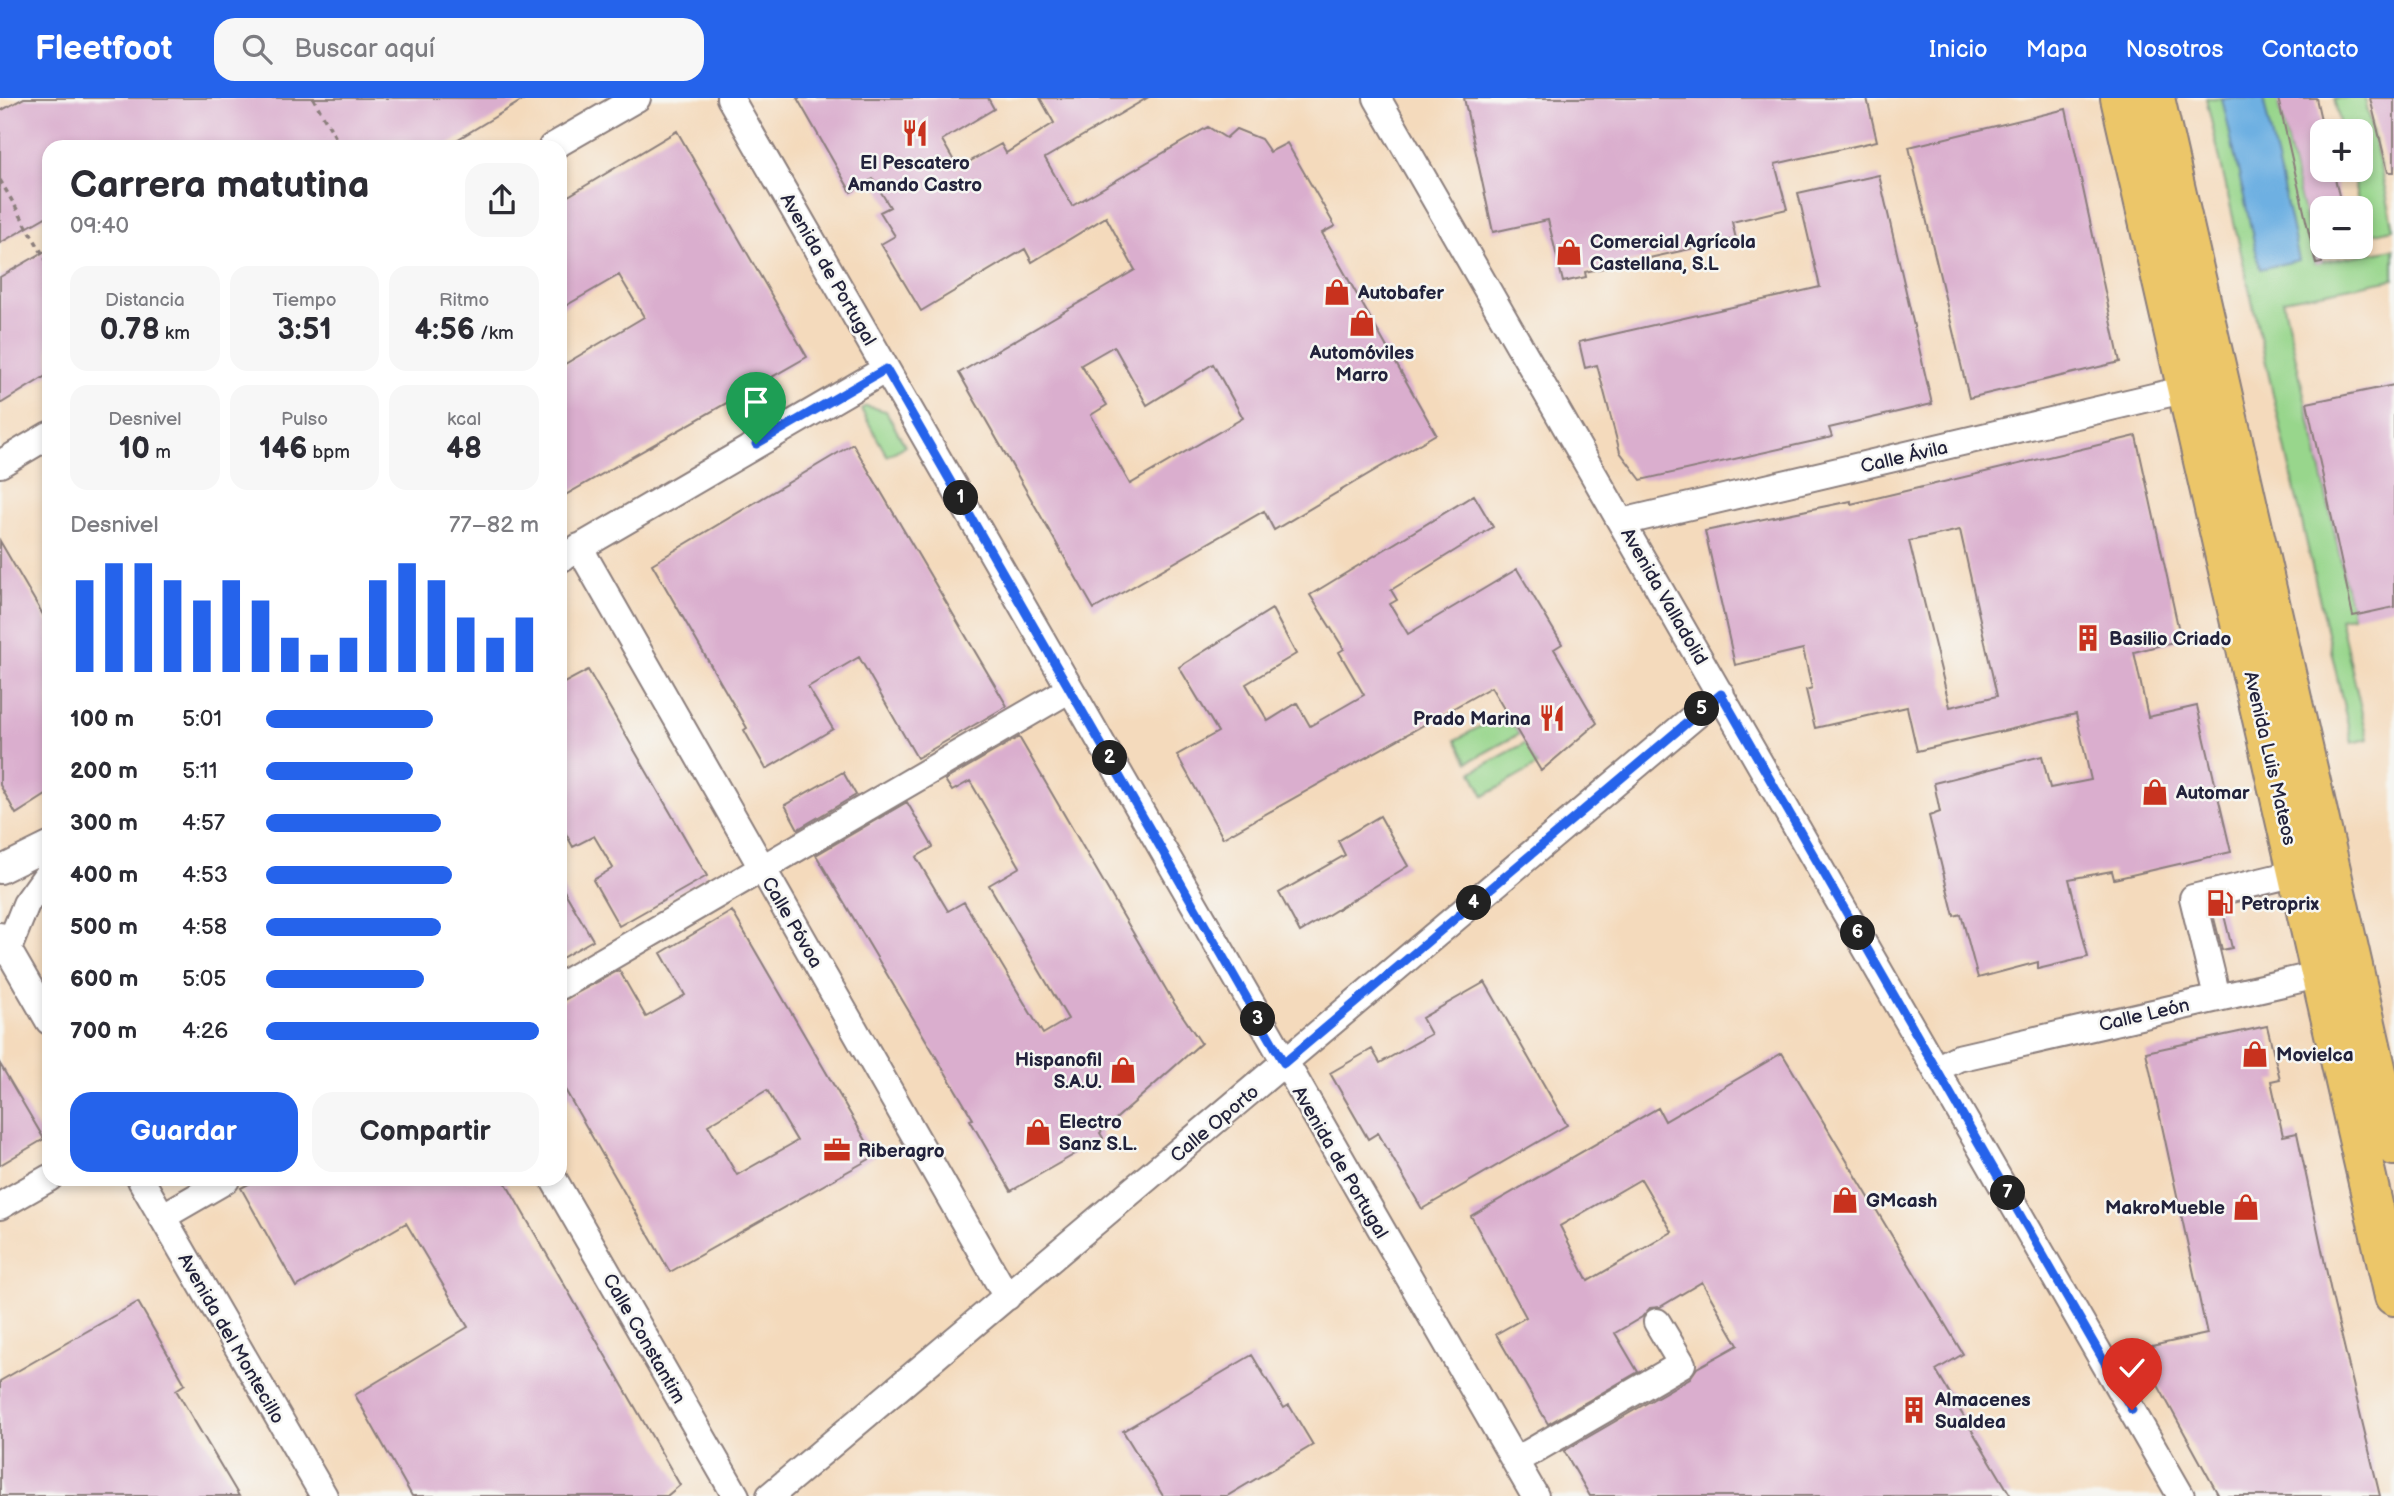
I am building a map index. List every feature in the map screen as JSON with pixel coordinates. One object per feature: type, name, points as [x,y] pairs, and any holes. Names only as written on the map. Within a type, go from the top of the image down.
[{"type":"highway","name":"Avenida Luis Mateos","points":[[2120,98],[2297,873],[2337,971],[2394,1146]]},
{"type":"highway","name":"Avenida Luis Mateos","points":[[2155,98],[2337,971],[2394,1296]]},
{"type":"street","points":[[564,140],[638,98]]},
{"type":"street","name":"Avenida de Portugal","points":[[730,98],[1535,1496]]},
{"type":"street","name":"Avenida Valladolid","points":[[1377,98],[2181,1496]]},
{"type":"street","points":[[570,553],[886,369]]},
{"type":"street","name":"Calle Ávila","points":[[1622,522],[2187,389]]},
{"type":"street","points":[[0,464],[42,439]]},
{"type":"street","name":"Calle Póvoa","points":[[570,553],[763,868],[1007,1297]]},
{"type":"street","points":[[567,982],[1070,688]]},
{"type":"street","name":"Calle Oporto","points":[[770,1496],[1721,694]]},
{"type":"street","points":[[0,870],[42,849]]},
{"type":"street","points":[[2217,997],[2193,898],[2297,873]]},
{"type":"street","points":[[42,882],[4,943],[42,1009]]},
{"type":"street","name":"Calle León","points":[[1937,1069],[1958,1058],[2337,971]]},
{"type":"street","points":[[0,1206],[42,1182]]},
{"type":"street","name":"Avenida del Montecillo","points":[[144,1186],[324,1496]]},
{"type":"street","points":[[162,1217],[216,1186]]},
{"type":"street","name":"Calle Constantim","points":[[557,1186],[736,1496]]},
{"type":"street","points":[[1515,1461],[1682,1364],[1657,1322]]},
{"type":"path","points":[[313,98],[337,140]]},
{"type":"path","points":[[0,180],[42,253]]},
{"type":"green space","points":[[2206,98],[2278,98],[2310,241],[2310,259],[2314,259],[2315,263],[2338,259],[2373,259],[2373,253],[2394,249],[2394,279],[2283,300],[2353,616],[2340,618],[2368,739],[2352,743]]},
{"type":"green space","points":[[2334,98],[2365,98],[2370,119],[2339,119]]},
{"type":"green space","points":[[2373,134],[2394,229],[2373,234],[2373,196],[2357,196],[2354,182],[2373,182]]},
{"type":"green space","points":[[866,406],[886,411],[905,446],[887,456],[861,409]]},
{"type":"green space","points":[[1506,712],[1519,734],[1468,762],[1456,740]]},
{"type":"green space","points":[[1525,743],[1538,765],[1484,796],[1472,772]]},
{"type":"water","points":[[2222,98],[2263,98],[2299,260],[2260,269]]},
{"type":"building","points":[[24,98],[526,98],[457,140],[42,140],[42,219],[0,243],[0,111]]},
{"type":"building","points":[[797,98],[988,98],[994,109],[942,140],[958,168],[1001,144],[1006,153],[1054,123],[1040,98],[1147,98],[1045,158],[1072,206],[1208,127],[1226,138],[1236,129],[1261,139],[1270,152],[1287,143],[1335,226],[1322,233],[1436,434],[1274,530],[1264,511],[1094,609],[959,373],[1135,270],[1106,217],[1032,262],[1025,249],[921,311],[881,244],[895,236],[880,212],[890,207],[873,179],[851,192]],"holes":[[[1114,346],[1147,405],[1213,364],[1243,418],[1130,484],[1091,415],[1107,405],[1081,365]]]},
{"type":"building","points":[[1464,98],[1867,98],[1877,141],[1775,164],[1787,209],[1732,222],[1736,239],[1585,272],[1586,277],[1563,282],[1548,220],[1493,232]]},
{"type":"building","points":[[2278,98],[2316,98],[2321,119],[2310,119],[2310,182],[2336,182],[2339,196],[2310,196],[2310,238]]},
{"type":"building","points":[[2370,98],[2394,98],[2394,172],[2388,172]]},
{"type":"building","points":[[2066,109],[2120,362],[1969,398],[1909,147]]},
{"type":"building","points":[[677,131],[807,357],[567,494],[567,363],[644,317],[619,275],[567,305],[567,197]]},
{"type":"building","points":[[1879,175],[1932,404],[1829,428],[1832,437],[1641,480],[1620,452],[1597,365],[1585,368],[1579,342],[1820,287],[1798,193]]},
{"type":"building","points":[[42,253],[42,378],[0,404],[0,277]]},
{"type":"building","points":[[2394,385],[2394,607],[2353,616],[2307,403]]},
{"type":"building","points":[[2136,436],[2181,640],[2134,652],[2148,717],[2197,706],[2231,852],[2114,879],[2112,871],[2069,879],[2088,957],[2038,969],[2038,962],[1978,978],[1961,914],[1954,916],[1929,816],[1940,812],[1934,783],[2042,756],[2050,788],[2091,780],[2076,714],[1917,751],[1907,707],[1815,728],[1806,690],[1812,688],[1803,649],[1735,665],[1705,531],[1851,501],[1851,504]],"holes":[[[1960,530],[1997,696],[1950,707],[1909,541]]]},
{"type":"building","points":[[853,444],[1007,706],[917,758],[859,657],[808,687],[833,729],[766,769],[744,730],[747,728],[652,564]]},
{"type":"building","points":[[1474,495],[1493,527],[1391,590],[1397,600],[1390,604],[1408,634],[1517,569],[1562,644],[1554,649],[1597,723],[1541,771],[1491,687],[1223,838],[1177,755],[1218,732],[1179,667],[1272,609],[1296,654],[1246,684],[1268,721],[1297,703],[1310,726],[1364,695],[1339,652],[1344,649],[1310,595]]},
{"type":"building","points":[[0,541],[42,613],[42,797],[16,814],[0,785]]},
{"type":"building","points":[[588,670],[707,876],[619,926],[593,880],[613,868],[594,836],[573,847],[567,836],[567,681]]},
{"type":"building","points":[[1019,737],[1174,1003],[1201,1043],[1100,1133],[1103,1138],[1011,1191],[970,1120],[973,1119],[816,855],[907,802],[933,847],[916,857],[948,911],[964,902],[1043,1034],[1068,1019],[989,885],[1020,867],[970,781],[952,791],[945,780]]},
{"type":"building","points":[[843,772],[856,795],[798,829],[785,805]]},
{"type":"building","points":[[1380,816],[1408,866],[1300,932],[1279,893],[1345,855],[1338,841]]},
{"type":"building","points":[[567,896],[593,940],[567,955]]},
{"type":"building","points":[[2222,907],[2232,948],[2222,950],[2212,910]]},
{"type":"building","points":[[732,911],[875,1156],[670,1272],[567,1093],[567,998],[619,970],[646,1017],[685,995],[661,953]],"holes":[[[767,1090],[797,1141],[737,1175],[708,1125]]]},
{"type":"building","points":[[1485,982],[1567,1125],[1422,1209],[1378,1133],[1368,1139],[1330,1073],[1372,1049],[1380,1063],[1431,1034],[1422,1018]]},
{"type":"building","points":[[2267,1026],[2280,1079],[2271,1081],[2283,1136],[2297,1133],[2331,1292],[2380,1496],[2219,1496],[2138,1349],[2207,1334],[2146,1052]]},
{"type":"building","points":[[1782,1053],[1963,1354],[1936,1370],[2011,1496],[1590,1496],[1564,1451],[1690,1378],[1697,1368],[1738,1345],[1702,1282],[1660,1307],[1650,1308],[1642,1317],[1615,1333],[1638,1372],[1548,1424],[1496,1334],[1526,1317],[1471,1216],[1658,1108],[1665,1121]],"holes":[[[1641,1179],[1672,1232],[1588,1281],[1560,1226]]]},
{"type":"building","points":[[0,1064],[42,1136],[42,1140],[0,1165]]},
{"type":"building","points":[[507,1186],[680,1485],[667,1496],[412,1496],[355,1395],[468,1327],[406,1223],[296,1287],[241,1188]]},
{"type":"building","points":[[138,1302],[185,1384],[176,1390],[239,1496],[0,1496],[0,1381]]},
{"type":"building","points":[[1252,1355],[1284,1408],[1289,1405],[1313,1445],[1227,1496],[1163,1496],[1123,1431]]},
{"type":"place","name":"El Pescatero Amando Castro","points":[[915,133]]},
{"type":"place","name":"Comercial Agrícola Castellana, S.L","points":[[1569,252]]},
{"type":"place","name":"Autobafer","points":[[1337,292]]},
{"type":"place","name":"Automóviles Marro","points":[[1362,323]]},
{"type":"place","name":"Basilio Criado","points":[[2088,638]]},
{"type":"place","name":"Prado Marina","points":[[1552,718]]},
{"type":"place","name":"Automar","points":[[2155,792]]},
{"type":"place","name":"Petroprix","points":[[2220,903]]},
{"type":"place","name":"Movielca","points":[[2255,1054]]},
{"type":"place","name":"Hispanofil S.A.U.","points":[[1123,1070]]},
{"type":"place","name":"Electro Sanz S.L.","points":[[1038,1132]]},
{"type":"place","name":"Riberagro","points":[[837,1150]]},
{"type":"place","name":"GMcash","points":[[1845,1200]]},
{"type":"place","name":"MakroMueble","points":[[2246,1207]]},
{"type":"place","name":"Almacenes Sualdea","points":[[1914,1410]]},
{"type":"route","points":[[756,444],[886,369],[1284,1063],[1721,694],[2132,1410]]}]
